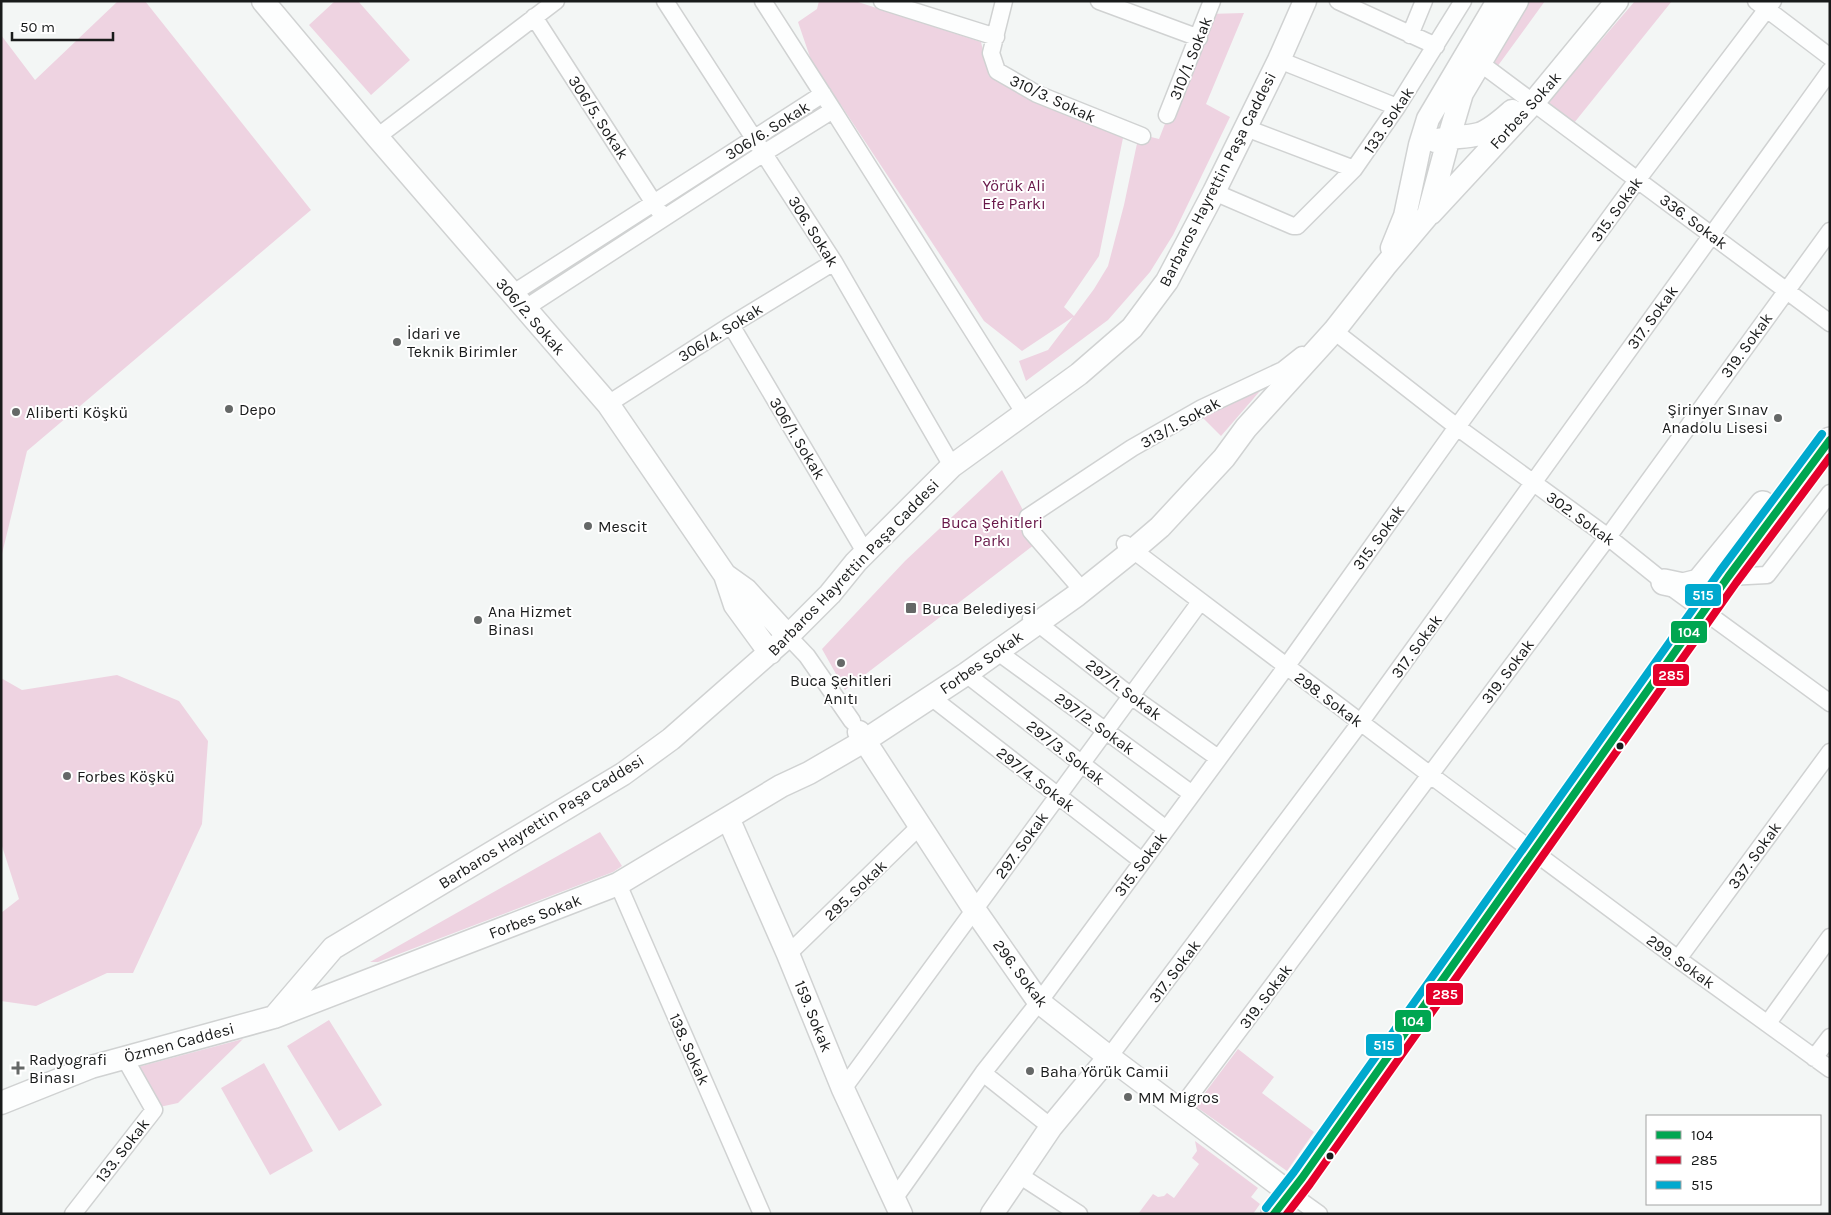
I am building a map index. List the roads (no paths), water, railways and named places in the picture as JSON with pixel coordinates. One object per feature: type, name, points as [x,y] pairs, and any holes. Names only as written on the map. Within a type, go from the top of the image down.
[{"type":"main road","name":"306/2. Sokak","points":[[264,1],[377,137],[608,404],[725,575],[746,590],[788,636]]},
{"type":"main road","name":"Barbaros Hayrettin Paşa Caddesi","points":[[274,1017],[333,948],[623,774],[671,738],[788,636],[830,594],[865,552],[952,466],[1079,374],[1132,328],[1167,280],[1214,192],[1279,60],[1305,1]]},
{"type":"main road","points":[[1385,266],[1405,216],[1420,145],[1428,119],[1498,1]]},
{"type":"main road","name":"Forbes Sokak","points":[[1428,216],[1446,145],[1462,93],[1517,1]]},
{"type":"main road","name":"Forbes Sokak","points":[[858,731],[931,697],[966,674],[998,652],[1076,583],[1160,526],[1224,458],[1246,428],[1334,331],[1385,266],[1428,216],[1533,103],[1617,1]]},
{"type":"main road","points":[[1420,145],[1446,145],[1459,137],[1480,134],[1502,120],[1518,105],[1533,103]]},
{"type":"main road","points":[[1446,145],[1466,158],[1482,158]]},
{"type":"main road","points":[[1664,582],[1683,586],[1699,582],[1816,436],[1830,433]]},
{"type":"main road","points":[[1274,1214],[1291,1194],[1728,577],[1830,440]]},
{"type":"main road","name":"Forbes Sokak","points":[[274,1017],[618,884],[781,786],[809,773],[858,731],[1077,596],[1129,548]]},
{"type":"main road","points":[[725,575],[735,605],[770,653]]},
{"type":"main road","name":"296. Sokak","points":[[858,731],[974,909],[1039,1002],[1109,1058],[1180,1109],[1291,1194]]},
{"type":"main road","name":"159. Sokak","points":[[728,818],[788,954],[843,1089],[898,1206]]},
{"type":"main road","name":"Özmen Caddesi","points":[[1,1102],[91,1067],[274,1017]]},
{"type":"main road","name":"317. Sokak","points":[[992,1214],[1051,1127],[1109,1058]]},
{"type":"street","points":[[377,137],[556,1]]},
{"type":"street","name":"306. Sokak","points":[[665,1],[834,262],[952,466]]},
{"type":"street","points":[[763,1],[823,94]]},
{"type":"street","points":[[882,1],[996,37]]},
{"type":"street","name":"310/3. Sokak","points":[[1004,1],[991,52],[997,71],[1037,94],[1142,136]]},
{"type":"street","points":[[1099,1],[1199,38]]},
{"type":"street","name":"310/1. Sokak","points":[[1167,116],[1212,1]]},
{"type":"street","points":[[1338,1],[1436,46]]},
{"type":"street","points":[[1410,35],[1424,1]]},
{"type":"street","name":"133. Sokak","points":[[1214,192],[1293,226],[1297,226],[1354,169],[1436,46],[1463,1]]},
{"type":"street","points":[[1766,4],[1830,57]]},
{"type":"street","name":"315. Sokak","points":[[898,1206],[983,1073],[1039,1002],[1286,667],[1457,426],[1766,4]]},
{"type":"street","name":"306/5. Sokak","points":[[534,17],[663,218]]},
{"type":"street","points":[[1279,60],[1397,106]]},
{"type":"street","name":"336. Sokak","points":[[1480,63],[1830,323]]},
{"type":"street","name":"317. Sokak","points":[[1109,1058],[1360,722],[1830,71]]},
{"type":"street","name":"306/6. Sokak","points":[[823,94],[833,110],[663,218],[518,302],[654,202],[823,94]]},
{"type":"street","points":[[833,110],[1024,414]]},
{"type":"street","points":[[1246,128],[1354,169]]},
{"type":"street","name":"319. Sokak","points":[[1180,1109],[1608,537],[1830,231]]},
{"type":"street","name":"306/4. Sokak","points":[[608,404],[834,262]]},
{"type":"street","name":"306/1. Sokak","points":[[731,325],[865,552]]},
{"type":"street","name":"302. Sokak","points":[[1334,331],[1533,484],[1608,537],[1704,612],[1830,703]]},
{"type":"street","name":"313/1. Sokak","points":[[1076,583],[1031,531],[1028,516],[1132,448],[1202,408],[1283,370],[1334,331]]},
{"type":"street","points":[[1728,577],[1767,575],[1830,492]]},
{"type":"street","name":"298. Sokak","points":[[1129,548],[1534,852]]},
{"type":"street","points":[[1699,582],[1704,612]]},
{"type":"street","name":"297. Sokak","points":[[843,1089],[1104,730],[1200,602]]},
{"type":"street","name":"297/1. Sokak","points":[[1034,621],[1131,696],[1218,758]]},
{"type":"street","points":[[788,636],[807,656],[858,731]]},
{"type":"street","name":"297/2. Sokak","points":[[998,652],[1192,794]]},
{"type":"street","name":"297/3. Sokak","points":[[966,674],[1166,829]]},
{"type":"street","name":"297/4. Sokak","points":[[931,697],[1142,861]]},
{"type":"street","name":"337. Sokak","points":[[1678,959],[1830,752]]},
{"type":"street","name":"295. Sokak","points":[[788,954],[921,825]]},
{"type":"street","name":"299. Sokak","points":[[1534,852],[1830,1069]]},
{"type":"street","name":"138. Sokak","points":[[618,884],[762,1214]]},
{"type":"street","points":[[1768,1023],[1830,937]]},
{"type":"street","points":[[1814,1058],[1830,1036]]},
{"type":"street","name":"133. Sokak","points":[[73,1214],[154,1110],[124,1057]]},
{"type":"street","points":[[983,1073],[1051,1127]]},
{"type":"street","points":[[1019,1175],[1079,1214]]},
{"type":"street","points":[[1291,1194],[1319,1214]]},
{"type":"place","name":"İdari ve Teknik Birimler","points":[[397,342]]},
{"type":"place","name":"Depo","points":[[229,409]]},
{"type":"place","name":"Aliberti Köşkü","points":[[16,412]]},
{"type":"place","name":"Şirinyer Sınav Anadolu Lisesi","points":[[1778,418]]},
{"type":"place","name":"Mescit","points":[[588,526]]},
{"type":"place","name":"Buca Belediyesi","points":[[911,608]]},
{"type":"place","name":"Ana Hizmet Binası","points":[[478,620]]},
{"type":"place","name":"Buca Şehitleri Anıtı","points":[[841,663]]},
{"type":"place","name":"Forbes Köşkü","points":[[67,776]]},
{"type":"place","name":"Radyografi Binası","points":[[18,1068]]},
{"type":"place","name":"Baha Yörük Camii","points":[[1030,1071]]},
{"type":"place","name":"MM Migros","points":[[1128,1097]]},
{"type":"park label","name":"Yörük Ali Efe Parkı","points":[[1014,194]]},
{"type":"park label","name":"Buca Şehitleri Parkı","points":[[992,531]]}]
